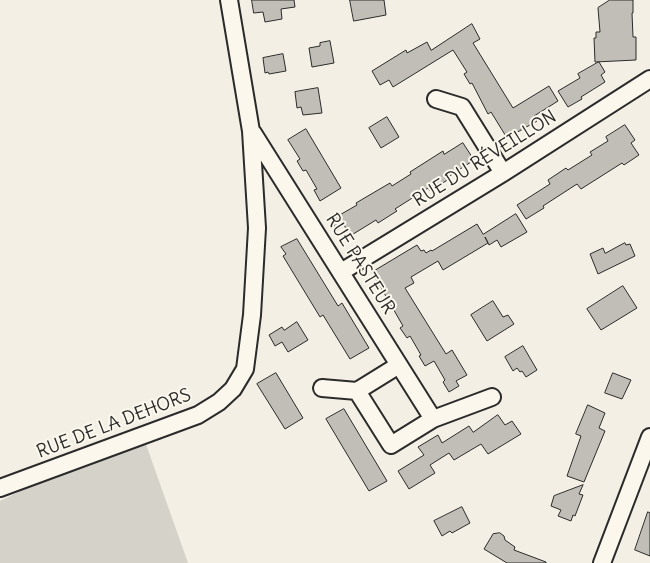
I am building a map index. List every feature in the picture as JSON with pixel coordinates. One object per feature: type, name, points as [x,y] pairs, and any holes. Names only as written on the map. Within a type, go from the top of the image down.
[{"type":"street","name":"RUE DE LA DEHORS","points":[[0,488],[198,415],[219,402],[234,389],[244,370],[252,315],[257,228],[251,131],[230,0]]},
{"type":"street","name":"RUE DU RÉVEILLON","points":[[342,272],[503,173],[650,79]]},
{"type":"street","points":[[436,99],[462,107],[503,173]]},
{"type":"street","name":"RUE PASTEUR","points":[[251,131],[342,272],[433,419]]},
{"type":"street","points":[[322,388],[357,391],[399,365]]},
{"type":"street","points":[[357,391],[391,445],[433,419],[492,397]]},
{"type":"street","points":[[602,563],[650,437]]},
{"type":"shaded area","points":[[142,433],[188,563],[0,563],[0,501]]},
{"type":"building","points":[[252,0],[294,0],[295,7],[281,9],[282,19],[265,22],[263,12],[254,13]]},
{"type":"building","points":[[350,0],[384,0],[386,15],[354,21]]},
{"type":"building","points":[[610,0],[633,0],[633,37],[636,37],[636,60],[595,62],[594,38],[596,38],[596,32],[600,32],[598,8]]},
{"type":"building","points":[[472,24],[480,39],[473,43],[513,108],[549,86],[558,101],[534,116],[537,121],[507,138],[491,112],[488,114],[472,83],[470,84],[464,74],[467,72],[453,50],[393,87],[389,80],[380,85],[372,71],[406,50],[407,53],[427,42],[431,50]]},
{"type":"building","points":[[330,41],[334,63],[312,67],[309,48],[320,46],[320,43]]},
{"type":"building","points":[[283,54],[286,71],[265,73],[263,58]]},
{"type":"building","points":[[599,62],[605,72],[601,75],[605,82],[568,107],[558,91],[580,78],[578,74]]},
{"type":"building","points":[[318,88],[322,113],[303,115],[301,107],[297,108],[295,92]]},
{"type":"building","points":[[387,117],[399,137],[381,148],[369,128]]},
{"type":"building","points":[[625,125],[635,140],[631,143],[639,155],[624,165],[622,163],[581,189],[577,184],[526,219],[517,205],[550,184],[548,180],[566,168],[568,170],[592,155],[590,152],[608,141],[606,137]]},
{"type":"building","points":[[306,129],[341,188],[320,201],[314,190],[317,189],[306,170],[303,171],[297,161],[300,159],[288,140]]},
{"type":"building","points":[[463,143],[474,160],[448,177],[449,179],[430,191],[428,188],[395,209],[397,211],[378,223],[376,220],[350,236],[344,225],[337,230],[331,220],[390,183],[392,186],[443,151],[444,154]]},
{"type":"building","points":[[516,214],[527,232],[501,247],[497,240],[489,245],[488,243],[443,270],[438,261],[411,277],[414,283],[405,288],[446,354],[452,350],[467,375],[456,381],[459,386],[449,392],[443,382],[445,380],[434,361],[425,366],[410,336],[407,338],[400,328],[403,326],[372,272],[417,245],[421,251],[424,250],[426,253],[432,251],[477,224],[483,234]]},
{"type":"building","points":[[297,239],[338,306],[342,303],[369,348],[350,359],[323,315],[320,317],[283,256],[286,254],[281,247]]},
{"type":"building","points":[[625,243],[626,245],[630,244],[635,256],[598,274],[590,254],[603,248],[605,253]]},
{"type":"building","points":[[623,286],[637,308],[601,330],[587,309]]},
{"type":"building","points":[[493,301],[503,317],[508,315],[514,324],[487,341],[471,315]]},
{"type":"building","points":[[297,322],[308,340],[288,352],[282,342],[275,346],[269,335],[282,327],[284,330]]},
{"type":"building","points":[[523,346],[537,370],[526,377],[517,368],[513,371],[505,357]]},
{"type":"building","points":[[276,373],[303,418],[285,429],[257,384]]},
{"type":"building","points":[[613,373],[631,380],[622,399],[605,393]]},
{"type":"building","points":[[588,405],[605,413],[599,428],[605,431],[584,482],[567,476],[581,436],[576,434]]},
{"type":"building","points":[[344,409],[387,481],[369,491],[326,419]]},
{"type":"building","points":[[498,415],[505,425],[512,421],[521,434],[488,454],[481,444],[454,460],[449,453],[430,465],[435,473],[409,489],[398,471],[424,455],[418,447],[438,435],[442,443],[469,426],[473,432]]},
{"type":"building","points":[[583,485],[579,494],[583,495],[575,516],[573,515],[571,521],[558,516],[561,510],[551,506],[554,496]]},
{"type":"building","points":[[462,507],[470,523],[442,536],[434,521]]},
{"type":"building","points":[[648,512],[650,513],[650,556],[635,550]]},
{"type":"building","points":[[500,533],[504,536],[505,540],[515,547],[514,550],[546,563],[507,563],[484,549],[493,534]]}]
